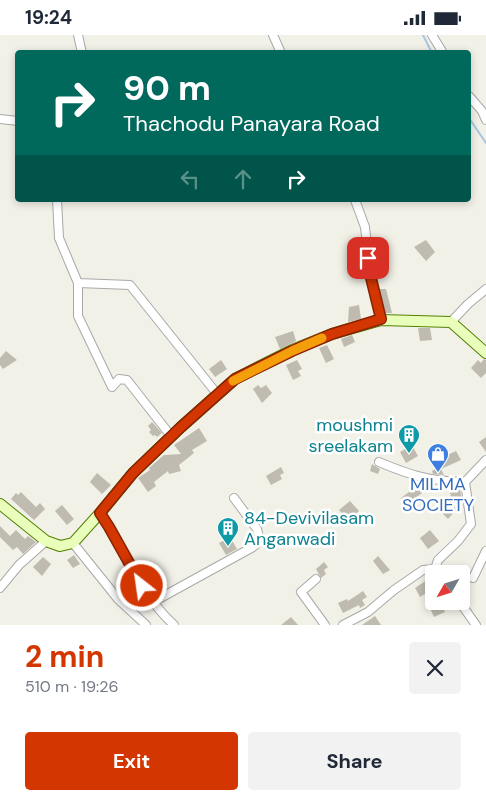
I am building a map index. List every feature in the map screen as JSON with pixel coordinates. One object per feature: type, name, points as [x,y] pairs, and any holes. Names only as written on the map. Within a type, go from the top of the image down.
[{"type":"main road","points":[[0,504],[46,541],[60,546],[72,543],[133,473],[235,379],[332,334],[381,319],[451,322],[486,353]]},
{"type":"street","points":[[78,35],[81,50]]},
{"type":"street","points":[[273,35],[280,50]]},
{"type":"street","points":[[432,35],[441,50]]},
{"type":"street","points":[[471,98],[486,119]]},
{"type":"street","points":[[0,119],[15,121]]},
{"type":"street","points":[[57,202],[59,238],[78,283],[78,316],[112,387],[119,379],[127,380],[171,436]]},
{"type":"street","points":[[356,202],[365,227],[370,274],[381,319]]},
{"type":"street","points":[[78,283],[130,285],[218,395]]},
{"type":"street","points":[[451,322],[486,289]]},
{"type":"street","points":[[379,463],[411,476],[442,482],[465,482],[486,459]]},
{"type":"street","points":[[438,565],[438,560],[458,541],[471,524],[465,482]]},
{"type":"street","points":[[152,602],[253,547],[260,541],[257,529],[234,498]]},
{"type":"street","points":[[100,513],[152,602],[174,625]]},
{"type":"street","points":[[0,589],[19,565],[46,541]]},
{"type":"street","points":[[72,543],[118,599],[146,625]]},
{"type":"street","points":[[473,578],[486,551]]},
{"type":"street","points":[[344,625],[368,612],[394,590],[425,570]]},
{"type":"street","points":[[316,579],[301,592],[325,625]]},
{"type":"street","points":[[465,610],[476,625]]},
{"type":"building","points":[[426,240],[435,252],[426,261],[414,247]]},
{"type":"building","points":[[357,250],[361,263],[350,266],[347,253]]},
{"type":"building","points":[[379,289],[386,289],[392,313],[385,313]]},
{"type":"building","points":[[359,305],[361,319],[348,322],[349,307]]},
{"type":"building","points":[[418,328],[430,328],[432,340],[420,341]]},
{"type":"building","points":[[293,331],[296,341],[280,349],[275,337]]},
{"type":"building","points":[[352,335],[355,342],[344,347],[341,339]]},
{"type":"building","points":[[327,345],[334,359],[326,363],[319,348]]},
{"type":"building","points":[[6,351],[17,360],[3,369],[0,365],[0,358]]},
{"type":"building","points":[[484,359],[486,360],[486,373],[481,378],[471,368],[478,360],[481,363]]},
{"type":"building","points":[[221,360],[227,369],[215,377],[209,369]]},
{"type":"building","points":[[297,360],[302,369],[298,371],[301,376],[293,380],[286,365]]},
{"type":"building","points":[[258,385],[261,388],[266,385],[272,393],[262,403],[253,389]]},
{"type":"building","points":[[152,422],[162,433],[157,437],[149,432],[151,430],[148,426]]},
{"type":"building","points":[[199,428],[207,441],[192,450],[194,453],[179,465],[181,471],[169,474],[168,471],[154,482],[156,486],[148,492],[138,478],[150,470],[149,468],[164,455],[181,454],[174,445]]},
{"type":"building","points":[[486,437],[486,452],[479,442]]},
{"type":"building","name":"moushmi sreelakam","points":[[412,445],[418,456],[406,463],[400,452]]},
{"type":"building","points":[[456,451],[461,460],[441,469],[444,475],[433,474],[432,471],[446,462],[443,457]]},
{"type":"building","points":[[372,464],[380,469],[378,474],[370,471]]},
{"type":"building","points":[[281,467],[284,473],[280,475],[282,479],[271,485],[266,476]]},
{"type":"building","points":[[97,473],[111,485],[102,494],[90,482]]},
{"type":"building","points":[[417,486],[422,493],[406,505],[401,498]]},
{"type":"building","points":[[460,489],[462,500],[452,503],[450,492]]},
{"type":"building","points":[[21,492],[36,507],[40,503],[45,509],[34,520],[11,499],[16,493],[18,495]]},
{"type":"building","points":[[350,501],[359,511],[348,520],[339,510]]},
{"type":"building","points":[[450,501],[457,509],[448,519],[440,511]]},
{"type":"building","points":[[62,505],[74,519],[67,525],[55,511]]},
{"type":"building","points":[[0,526],[10,536],[16,530],[25,539],[28,536],[36,542],[23,554],[17,547],[13,550],[0,537]]},
{"type":"building","points":[[430,530],[439,541],[428,549],[420,538]]},
{"type":"building","name":"84-Devivilasam Anganwadi","points":[[230,537],[237,549],[226,555],[219,543]]},
{"type":"building","points":[[74,555],[80,564],[73,568],[67,560]]},
{"type":"building","points":[[378,556],[390,570],[383,574],[373,561]]},
{"type":"building","points":[[43,557],[51,564],[42,576],[33,567]]},
{"type":"building","points":[[324,562],[328,567],[324,570],[326,574],[321,578],[316,569]]},
{"type":"building","points":[[425,581],[425,594],[420,597],[415,588]]},
{"type":"building","points":[[363,591],[367,597],[362,600],[365,605],[360,608],[359,605],[343,613],[338,603],[347,599],[348,601]]},
{"type":"building","points":[[431,610],[444,610],[445,612],[434,617]]},
{"type":"building","points":[[375,616],[381,625],[362,625]]},
{"type":"building","points":[[291,617],[298,625],[281,625]]},
{"type":"waterway","points":[[423,35],[430,50]]},
{"type":"waterway","points":[[471,121],[486,143]]},
{"type":"slow traffic","points":[[233,381],[322,338]]},
{"type":"place","name":"moushmi sreelakam","points":[[409,454]]},
{"type":"place","name":"MILMA SOCIETY","points":[[438,473]]},
{"type":"place","name":"84-Devivilasam Anganwadi","points":[[228,547]]},
{"type":"route","points":[[142,586],[100,513],[133,473],[235,379],[332,334],[381,319],[368,258]]}]
